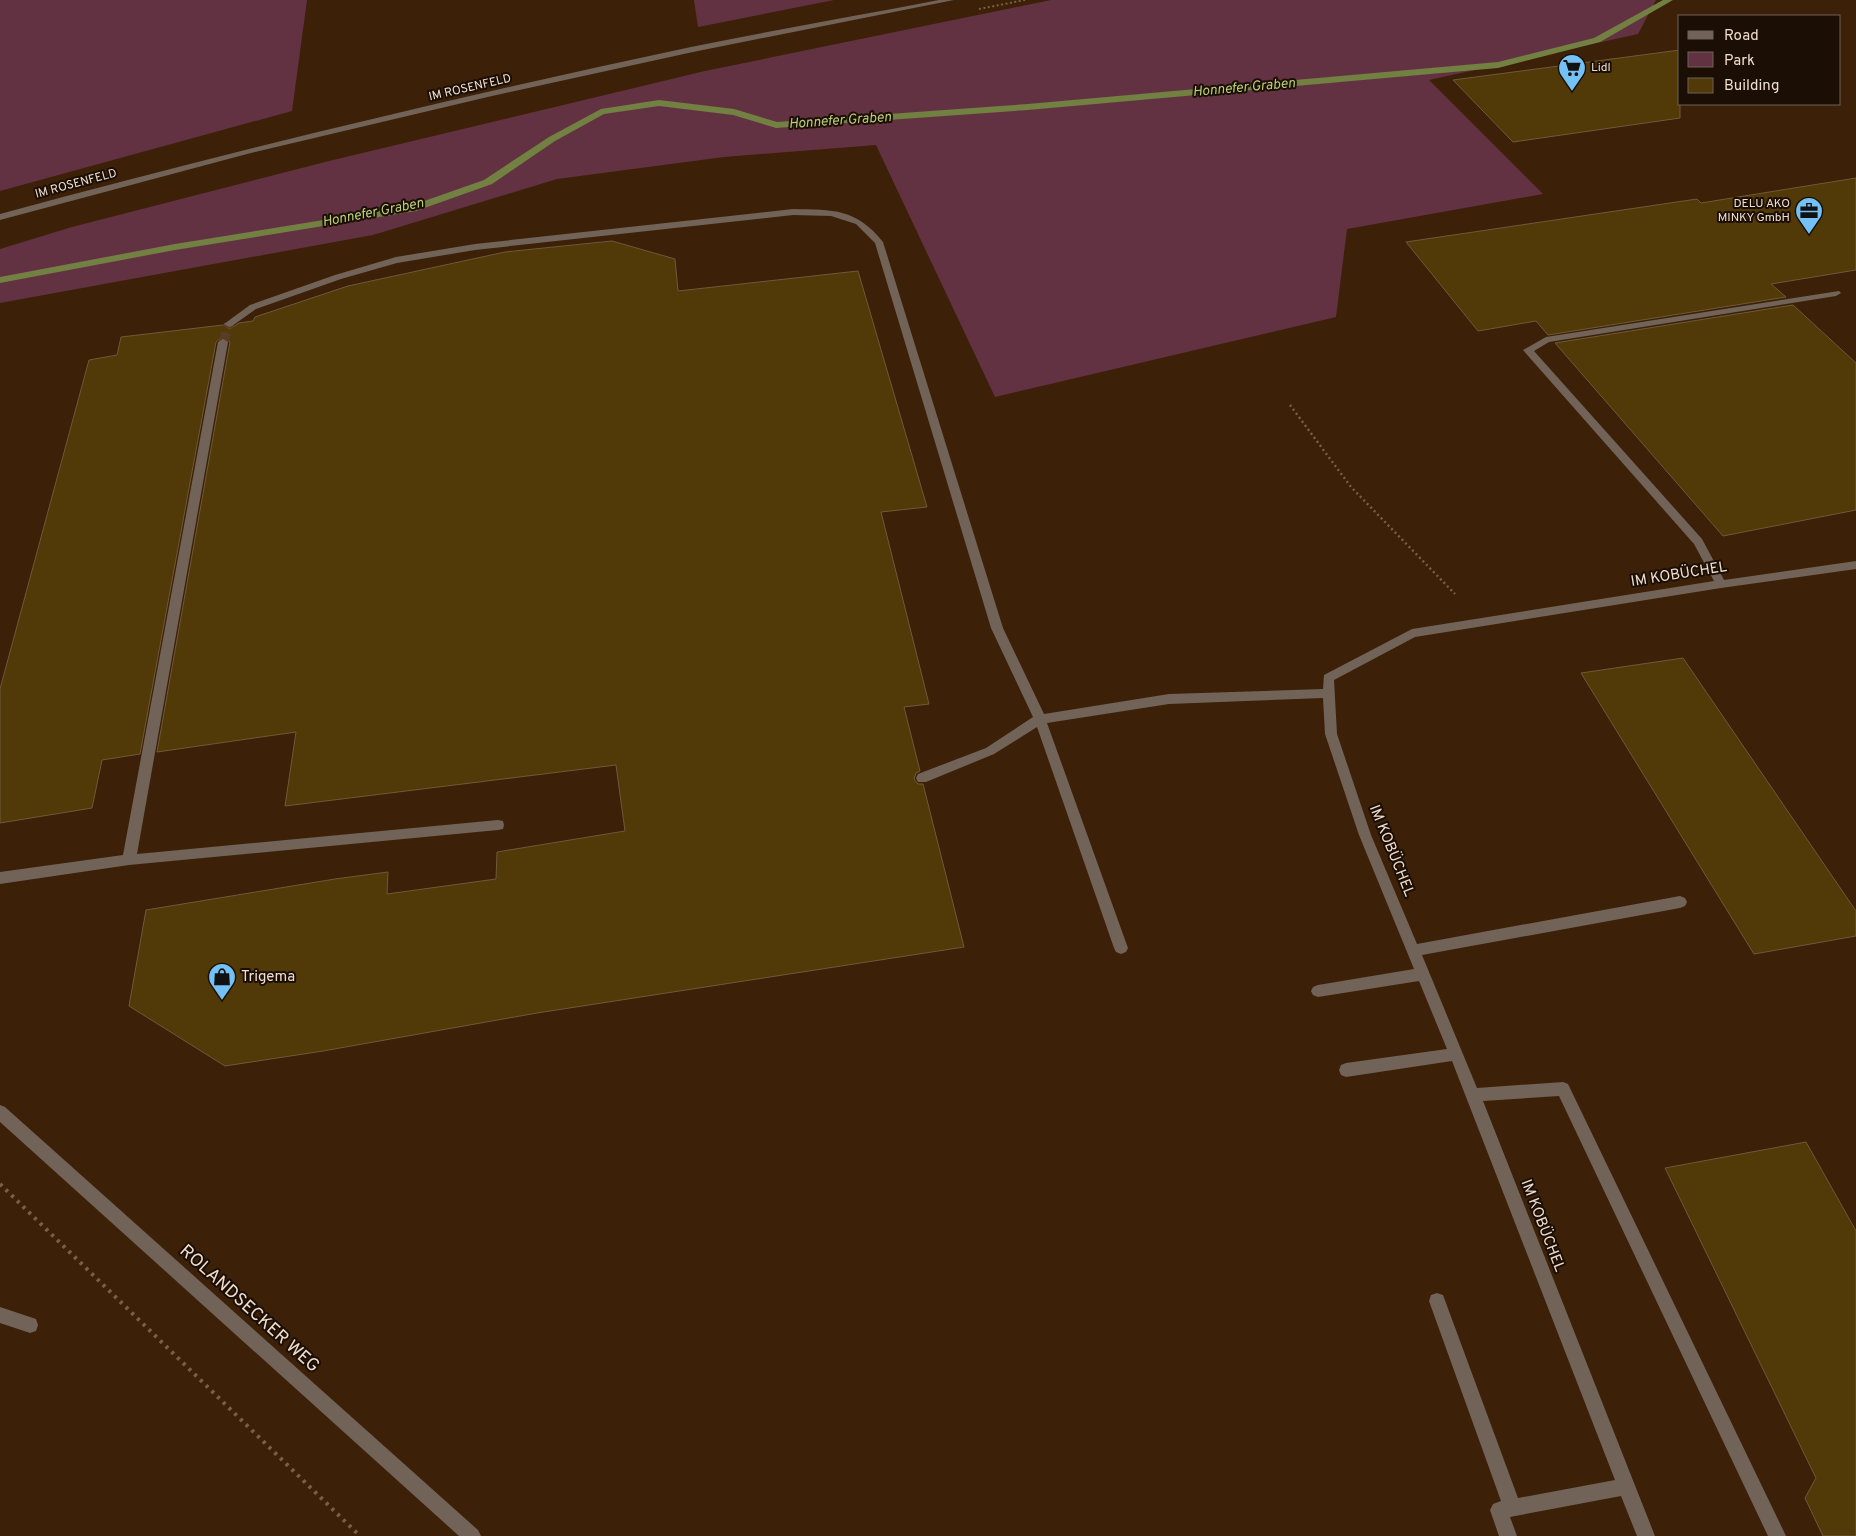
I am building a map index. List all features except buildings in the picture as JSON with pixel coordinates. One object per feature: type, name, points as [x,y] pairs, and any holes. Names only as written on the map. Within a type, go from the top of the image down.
[{"type":"street","name":"IM ROSENFELD","points":[[0,217],[154,174],[524,87],[677,53],[950,0]]},
{"type":"street","points":[[229,324],[252,307],[338,277],[396,260],[475,247],[793,212],[832,213],[860,222],[879,242],[997,628],[1040,719],[1121,948]]},
{"type":"street","points":[[1721,584],[1698,542],[1528,350],[1546,340],[1836,293]]},
{"type":"street","points":[[130,860],[223,342]]},
{"type":"street","name":"IM KOBÜCHEL","points":[[1646,1536],[1473,1095],[1365,835],[1331,734],[1328,678],[1412,633],[1721,584],[1856,565]]},
{"type":"street","points":[[922,778],[990,751],[1040,719],[1168,699],[1329,693]]},
{"type":"street","points":[[0,878],[130,860],[498,825]]},
{"type":"street","points":[[1414,950],[1680,902]]},
{"type":"street","points":[[1318,991],[1423,974]]},
{"type":"street","points":[[1346,1070],[1456,1054]]},
{"type":"street","points":[[1473,1095],[1563,1088],[1777,1536]]},
{"type":"street","name":"ROLANDSECKER WEG","points":[[0,1112],[472,1536]]},
{"type":"street","points":[[1437,1301],[1512,1506]]},
{"type":"street","points":[[0,1316],[30,1325]]},
{"type":"street","points":[[1508,1536],[1499,1510],[1512,1506],[1626,1486]]},
{"type":"path","points":[[1290,405],[1350,487],[1483,622]]},
{"type":"path","points":[[0,1184],[360,1536]]},
{"type":"green space","points":[[0,0],[307,0],[292,111],[0,191]]},
{"type":"green space","points":[[694,0],[834,0],[698,27]]},
{"type":"green space","points":[[1051,0],[1656,0],[1638,34],[1429,80],[1543,194],[1347,229],[1336,317],[995,397],[876,145],[724,157],[557,179],[373,235],[0,303],[0,249],[72,227],[329,161],[705,71]]},
{"type":"waterway","name":"Honnefer Graben","points":[[0,280],[175,247],[412,209],[488,182],[552,139],[601,112],[659,103],[734,112],[776,125],[1028,107],[1498,65],[1597,40],[1669,0]]},
{"type":"tunnel","points":[[223,342],[229,324]]},
{"type":"place","name":"Lidl","points":[[1572,92]]},
{"type":"place","name":"DELU AKO MINKY GmbH","points":[[1809,235]]},
{"type":"place","name":"Trigema","points":[[222,1001]]}]
